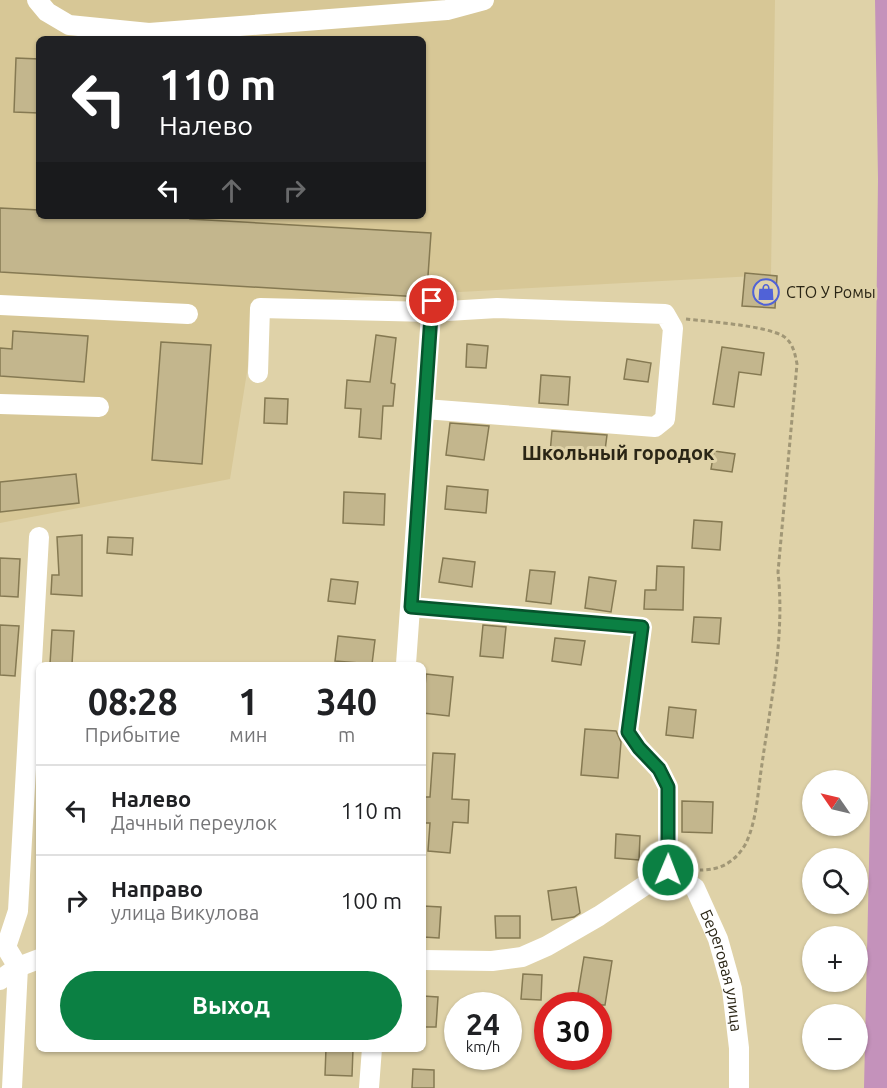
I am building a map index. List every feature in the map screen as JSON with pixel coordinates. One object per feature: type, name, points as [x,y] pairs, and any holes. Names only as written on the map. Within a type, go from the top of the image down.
[{"type":"street","points":[[37,0],[47,12],[69,25],[149,33],[447,10],[484,0]]},
{"type":"street","points":[[0,305],[188,314]]},
{"type":"street","points":[[406,662],[432,307]]},
{"type":"street","points":[[258,373],[260,308],[432,307],[665,314],[673,328],[665,419],[655,427],[425,408]]},
{"type":"street","points":[[0,404],[99,407]]},
{"type":"street","points":[[12,1088],[18,967],[3,945],[18,912],[39,537]]},
{"type":"street","points":[[411,607],[642,627],[628,732],[639,748],[659,769],[668,787],[668,870],[598,916],[547,946],[522,957],[492,961],[426,960]]},
{"type":"street","name":"Береговая улица","points":[[668,870],[695,888],[718,939],[732,989],[739,1048],[739,1088]]},
{"type":"street","points":[[0,980],[18,967],[36,960]]},
{"type":"street","points":[[369,1088],[372,1052]]},
{"type":"path","points":[[665,314],[769,332],[784,337],[793,347],[797,364],[778,572],[781,605],[776,667],[755,812],[745,844],[732,861],[717,870],[698,870]]},
{"type":"shaded area","points":[[0,0],[775,0],[771,275],[258,303],[230,479],[0,523]]},
{"type":"shaded area","points":[[875,0],[887,0],[887,821],[871,773],[878,179]]},
{"type":"building","points":[[16,58],[36,59],[36,113],[14,112]]},
{"type":"building","points":[[0,208],[36,210],[36,219],[190,219],[431,233],[427,290],[421,297],[0,272]]},
{"type":"building","points":[[745,273],[777,276],[775,308],[742,306]]},
{"type":"building","points":[[13,331],[88,336],[84,382],[0,376],[0,348],[12,349]]},
{"type":"building","points":[[376,335],[396,338],[391,383],[395,384],[393,406],[383,406],[381,439],[359,437],[361,409],[345,408],[347,380],[370,382]]},
{"type":"building","points":[[161,342],[211,345],[202,464],[152,460]]},
{"type":"building","points":[[467,344],[488,346],[486,368],[466,367]]},
{"type":"building","points":[[722,347],[764,353],[761,375],[739,372],[734,407],[713,404]]},
{"type":"building","points":[[627,359],[651,363],[648,382],[624,379]]},
{"type":"building","points":[[541,375],[570,377],[568,405],[539,403]]},
{"type":"building","points":[[265,398],[288,399],[287,424],[264,423]]},
{"type":"building","points":[[450,423],[489,426],[484,460],[446,455]]},
{"type":"building","points":[[552,431],[607,435],[604,458],[550,453]]},
{"type":"building","points":[[714,451],[735,454],[732,472],[711,469]]},
{"type":"building","points":[[76,474],[79,503],[0,512],[0,482]]},
{"type":"building","points":[[447,486],[488,490],[486,513],[445,509]]},
{"type":"building","points":[[344,492],[385,494],[384,525],[343,523]]},
{"type":"building","points":[[694,520],[722,522],[720,550],[692,548]]},
{"type":"building","points":[[82,535],[82,596],[51,594],[52,575],[59,575],[57,537]]},
{"type":"building","points":[[108,537],[133,538],[132,555],[107,553]]},
{"type":"building","points":[[0,558],[20,559],[18,597],[0,596]]},
{"type":"building","points":[[443,558],[475,562],[472,587],[439,582]]},
{"type":"building","points":[[657,566],[684,567],[683,610],[644,609],[645,590],[656,590]]},
{"type":"building","points":[[530,570],[555,572],[551,604],[526,601]]},
{"type":"building","points":[[589,577],[616,581],[611,612],[585,608]]},
{"type":"building","points":[[331,579],[358,582],[355,604],[328,601]]},
{"type":"building","points":[[694,617],[721,618],[719,644],[692,642]]},
{"type":"building","points":[[0,625],[19,626],[15,676],[0,675]]},
{"type":"building","points":[[483,625],[506,627],[503,658],[480,656]]},
{"type":"building","points":[[52,630],[74,631],[72,662],[50,662]]},
{"type":"building","points":[[338,636],[375,640],[372,662],[335,661]]},
{"type":"building","points":[[555,638],[585,641],[581,665],[552,661]]},
{"type":"building","points":[[426,674],[453,677],[449,716],[426,713]]},
{"type":"building","points":[[669,707],[696,710],[693,738],[666,735]]},
{"type":"building","points":[[585,729],[616,731],[621,742],[618,778],[581,775]]},
{"type":"building","points":[[433,753],[455,754],[452,799],[469,800],[468,823],[453,822],[450,853],[428,851],[430,823],[426,823],[426,797],[430,797]]},
{"type":"building","points":[[682,801],[713,802],[712,833],[682,832]]},
{"type":"building","points":[[616,834],[640,836],[639,860],[615,858]]},
{"type":"building","points":[[576,887],[580,913],[574,917],[552,920],[548,891]]},
{"type":"building","points":[[426,906],[441,907],[439,938],[426,937]]},
{"type":"building","points":[[495,916],[520,916],[520,938],[496,938]]},
{"type":"building","points":[[584,957],[612,961],[607,992],[578,992]]},
{"type":"building","points":[[523,974],[542,975],[541,992],[534,992],[534,1000],[522,999]]},
{"type":"building","points":[[426,996],[438,997],[436,1027],[426,1027]]},
{"type":"building","points":[[326,1052],[353,1052],[352,1076],[325,1075]]},
{"type":"building","points":[[413,1069],[434,1070],[434,1088],[412,1088]]},
{"type":"waterway","points":[[878,1088],[885,773]]},
{"type":"place","name":"СТО У Ромы","points":[[766,292]]},
{"type":"district","name":"Школьный городок","points":[[618,452]]},
{"type":"route","points":[[432,301],[411,607],[642,627],[628,732],[639,748],[659,769],[668,787],[668,870]]}]
